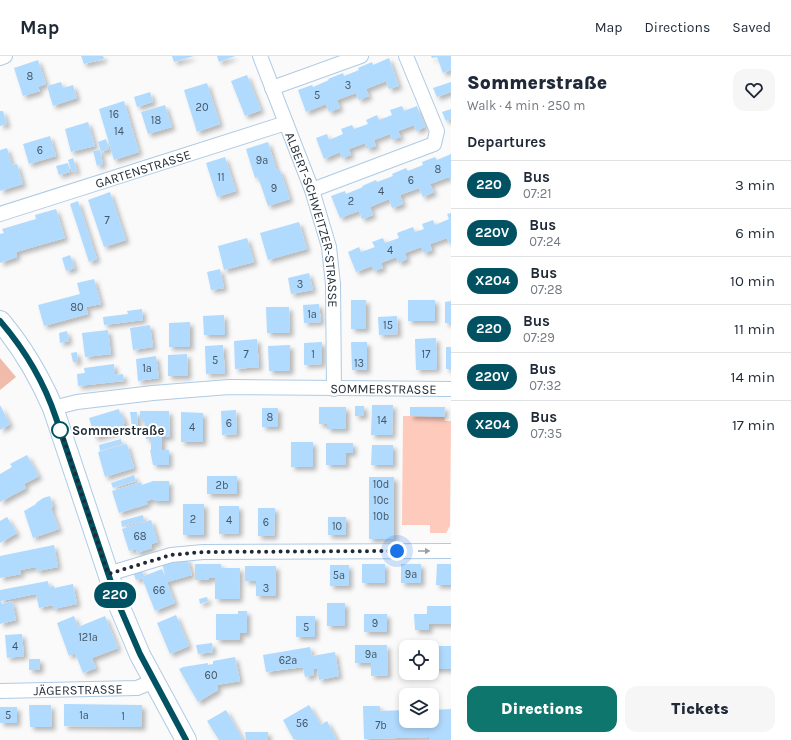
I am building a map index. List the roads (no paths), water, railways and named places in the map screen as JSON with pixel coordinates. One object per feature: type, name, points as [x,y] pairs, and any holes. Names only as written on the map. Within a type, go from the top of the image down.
[{"type":"main road","points":[[0,321],[30,362],[53,408],[108,574],[129,629],[154,681],[186,740]]},
{"type":"street","points":[[0,58],[5,56]]},
{"type":"street","name":"ALBERT-SCHWEITZER-STRASSE","points":[[260,56],[312,190],[329,247],[333,284],[334,389]]},
{"type":"street","points":[[272,88],[361,56]]},
{"type":"street","points":[[312,190],[434,144],[437,131],[406,56]]},
{"type":"street","name":"GARTENSTRASSE","points":[[0,214],[286,123]]},
{"type":"street","name":"SOMMERSTRASSE","points":[[53,408],[77,402],[153,393],[228,387],[451,390]]},
{"type":"street","points":[[108,574],[171,555],[203,552],[451,551]]},
{"type":"street","name":"JÄGERSTRASSE","points":[[0,691],[137,688],[154,681]]},
{"type":"place","name":"Sommerstraße","points":[[60,430]]}]
